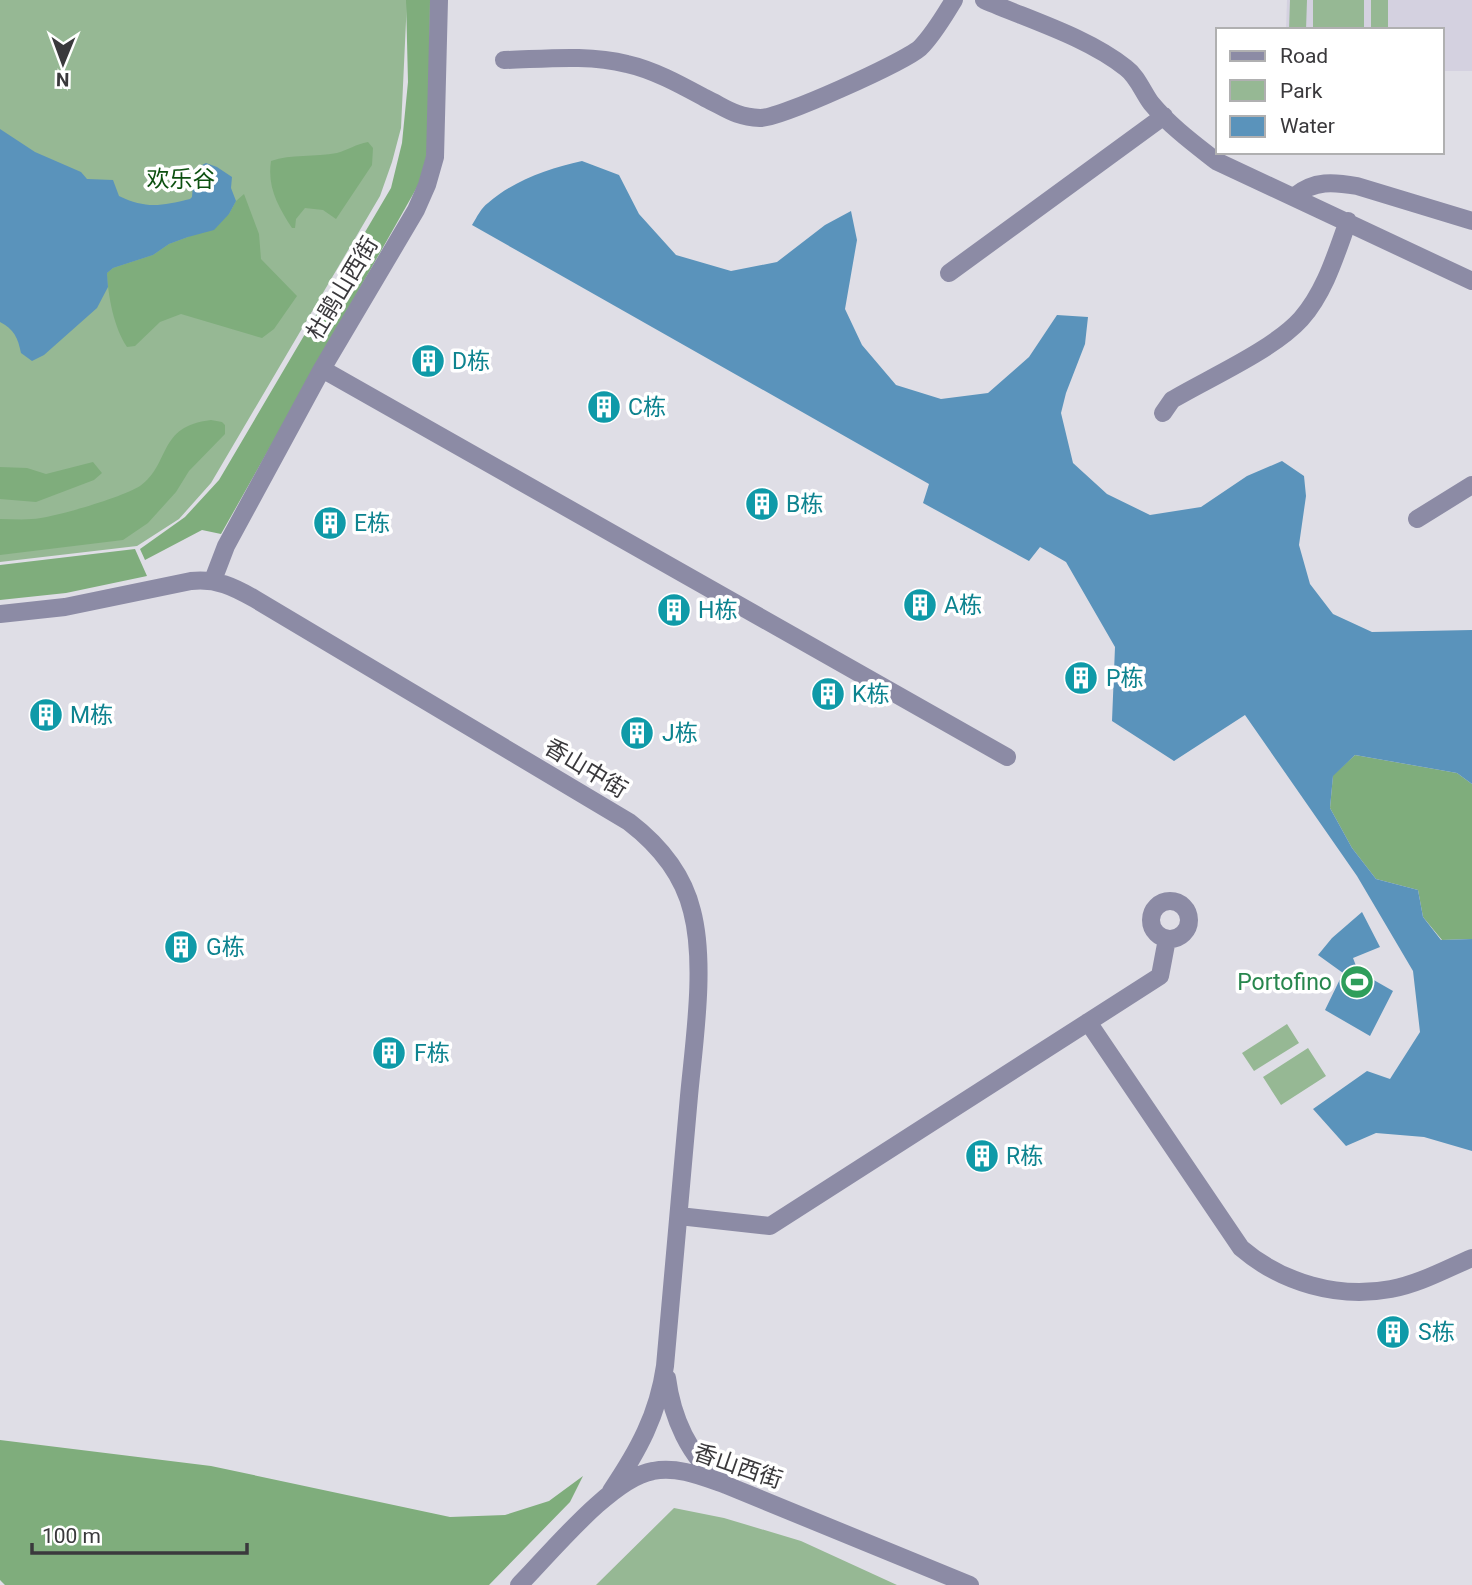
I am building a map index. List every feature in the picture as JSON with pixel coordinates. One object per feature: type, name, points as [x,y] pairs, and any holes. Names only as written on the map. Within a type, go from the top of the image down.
[{"type":"street","name":"杜鹃山西街","points":[[213,580],[226,546],[322,369],[416,210],[427,185],[435,157],[439,0]]},
{"type":"street","points":[[504,60],[578,58],[627,64],[676,83],[709,99],[727,112],[763,118],[778,115],[851,84],[919,49],[936,30],[954,0]]},
{"type":"street","points":[[984,0],[1100,50],[1129,70],[1151,103],[1184,137],[1216,161],[1472,281]]},
{"type":"street","points":[[949,273],[1164,116]]},
{"type":"street","points":[[1295,196],[1306,187],[1319,183],[1348,184],[1472,221]]},
{"type":"street","points":[[1163,413],[1172,400],[1282,337],[1303,317],[1326,277],[1348,221]]},
{"type":"street","points":[[322,369],[1007,757]]},
{"type":"street","points":[[1417,519],[1472,485]]},
{"type":"street","name":"香山中街","points":[[0,614],[65,607],[178,583],[213,580],[255,598],[629,822],[664,855],[688,897],[697,944],[697,1014],[662,1389],[642,1442],[611,1492]]},
{"type":"street","points":[[679,1216],[770,1226],[1160,976],[1167,939]]},
{"type":"street","points":[[1088,1022],[1241,1248],[1260,1265],[1322,1289],[1358,1292],[1393,1289],[1472,1258]]},
{"type":"street","name":"香山中街","points":[[665,1366],[669,1395],[685,1438],[707,1468],[726,1485]]},
{"type":"street","name":"香山西街","points":[[519,1585],[611,1492],[634,1477],[662,1470],[685,1472],[726,1485],[970,1585]]},
{"type":"shaded area","points":[[1287,0],[1472,0],[1472,71],[1444,71],[1444,28],[1286,28]]},
{"type":"green space","name":"欢乐谷","points":[[0,0],[407,0],[401,128],[380,196],[211,483],[179,519],[137,546],[0,562]]},
{"type":"green space","points":[[406,0],[430,0],[429,166],[221,534],[202,530],[145,560],[140,549],[185,517],[219,480],[391,188],[402,143],[408,82]]},
{"type":"green space","points":[[1290,0],[1307,0],[1306,28],[1289,28]]},
{"type":"green space","points":[[1313,0],[1364,0],[1364,28],[1313,27]]},
{"type":"green space","points":[[1371,0],[1388,0],[1388,28],[1371,28]]},
{"type":"green space","points":[[368,142],[373,148],[372,165],[336,219],[323,210],[305,208],[296,219],[295,228],[292,228],[275,196],[271,161],[337,153]]},
{"type":"green space","points":[[244,194],[259,234],[261,259],[297,296],[274,329],[262,338],[181,314],[160,322],[135,346],[127,347],[112,312],[107,273],[113,268],[153,255],[229,214],[236,201]]},
{"type":"green space","points":[[211,420],[225,425],[225,434],[189,471],[176,492],[148,523],[123,540],[0,555],[0,519],[42,518],[131,491],[150,477],[167,447],[181,430]]},
{"type":"green space","points":[[93,462],[102,473],[94,480],[36,502],[0,499],[0,467],[27,468],[46,474]]},
{"type":"green space","points":[[135,549],[147,576],[66,593],[0,600],[0,565]]},
{"type":"green space","points":[[1355,755],[1457,773],[1472,784],[1472,939],[1442,940],[1423,917],[1418,890],[1376,879],[1352,848],[1330,808],[1333,775]]},
{"type":"green space","points":[[1287,1024],[1299,1043],[1254,1071],[1242,1053]]},
{"type":"green space","points":[[1308,1048],[1326,1076],[1281,1105],[1263,1077]]},
{"type":"green space","points":[[0,1440],[211,1466],[450,1517],[505,1515],[549,1501],[583,1476],[570,1502],[489,1585],[5,1585],[0,1580]]},
{"type":"green space","points":[[674,1508],[724,1518],[801,1541],[897,1585],[596,1585]]},
{"type":"water","points":[[0,129],[35,152],[81,172],[87,179],[113,180],[119,196],[137,203],[162,205],[190,199],[194,169],[206,163],[232,177],[231,188],[236,201],[229,214],[214,230],[169,244],[153,255],[113,268],[107,273],[108,287],[97,308],[44,355],[32,361],[21,353],[12,331],[0,322]]},
{"type":"water","points":[[582,161],[619,175],[639,214],[676,255],[731,271],[777,262],[825,225],[851,211],[857,240],[845,309],[862,345],[896,385],[941,399],[988,393],[1029,357],[1057,315],[1088,317],[1085,344],[1061,413],[1073,463],[1107,494],[1150,515],[1201,507],[1247,476],[1282,461],[1304,476],[1306,496],[1299,545],[1310,584],[1333,614],[1372,632],[1472,630],[1472,784],[1457,773],[1355,755],[1333,776],[1330,808],[1352,848],[1376,879],[1418,890],[1423,917],[1441,940],[1472,939],[1472,1151],[1424,1137],[1376,1133],[1346,1146],[1313,1109],[1367,1071],[1390,1079],[1420,1032],[1413,971],[1357,876],[1245,715],[1174,761],[1112,721],[1115,647],[1066,562],[1040,547],[1029,561],[923,503],[929,484],[472,225],[486,205],[509,188],[557,167]]},
{"type":"water","name":"Portofino","points":[[1362,912],[1380,947],[1353,958],[1358,971],[1393,991],[1370,1036],[1325,1010],[1343,973],[1318,955],[1332,938]]},
{"type":"place","name":"D栋","points":[[428,361]]},
{"type":"place","name":"C栋","points":[[604,407]]},
{"type":"place","name":"B栋","points":[[762,504]]},
{"type":"place","name":"E栋","points":[[330,523]]},
{"type":"place","name":"A栋","points":[[920,605]]},
{"type":"place","name":"H栋","points":[[674,610]]},
{"type":"place","name":"P栋","points":[[1081,678]]},
{"type":"place","name":"K栋","points":[[828,694]]},
{"type":"place","name":"M栋","points":[[46,715]]},
{"type":"place","name":"J栋","points":[[637,733]]},
{"type":"place","name":"G栋","points":[[181,947]]},
{"type":"place","name":"Portofino","points":[[1357,982]]},
{"type":"place","name":"F栋","points":[[389,1053]]},
{"type":"place","name":"R栋","points":[[982,1156]]},
{"type":"place","name":"S栋","points":[[1393,1332]]}]
